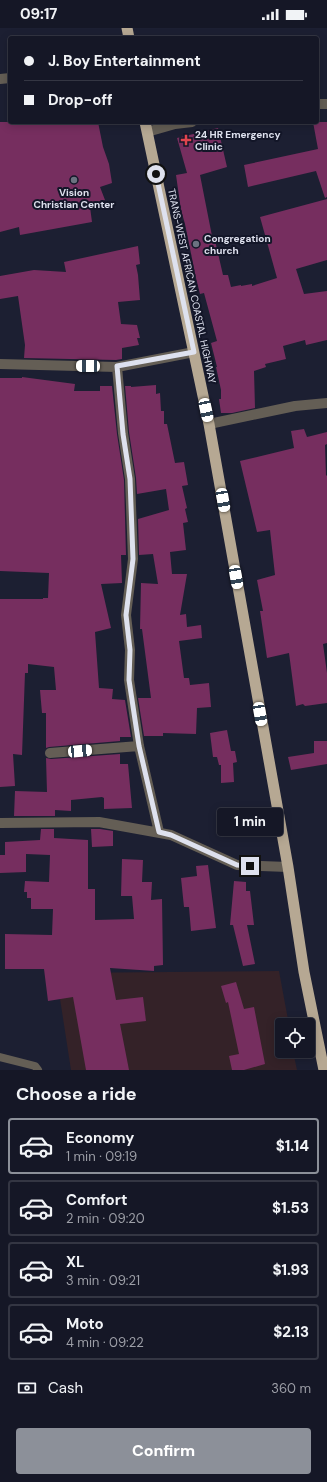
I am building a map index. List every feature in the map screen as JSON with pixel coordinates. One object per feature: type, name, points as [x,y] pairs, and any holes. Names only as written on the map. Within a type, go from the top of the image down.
[{"type":"highway","name":"TRANS-WEST AFRICAN COASTAL HIGHWAY","points":[[146,127],[209,424],[288,867],[304,972],[324,1070]]},
{"type":"street","points":[[146,127],[175,124]]},
{"type":"street","points":[[0,364],[117,366],[194,352]]},
{"type":"street","points":[[117,366],[123,434],[130,479],[133,559],[126,615],[130,650],[129,680],[139,746],[159,832]]},
{"type":"street","points":[[209,424],[295,406],[327,403]]},
{"type":"street","points":[[50,754],[139,746]]},
{"type":"street","points":[[0,823],[99,822],[171,835],[237,865],[288,867]]},
{"type":"lane","points":[[0,1057],[35,1066],[38,1070]]},
{"type":"shaded area","points":[[279,971],[288,1018],[275,1018],[275,1058],[294,1058],[297,1070],[71,1070],[56,973]]},
{"type":"building","points":[[0,122],[8,122],[8,124],[98,124],[103,147],[109,164],[112,183],[100,187],[105,200],[90,207],[92,222],[20,235],[19,227],[0,232]]},
{"type":"building","points":[[327,122],[327,197],[325,198],[316,171],[248,187],[244,165],[318,149],[313,124]]},
{"type":"building","points":[[218,128],[227,167],[200,175],[212,236],[214,236],[223,275],[228,275],[231,287],[252,284],[252,286],[277,278],[260,217],[327,199],[327,260],[296,269],[304,294],[327,291],[327,340],[306,345],[305,340],[283,346],[286,359],[265,364],[266,367],[254,371],[255,408],[232,413],[221,413],[219,399],[221,399],[221,390],[211,343],[217,341],[204,293],[200,294],[196,278],[181,210],[176,175],[187,173],[177,138]]},
{"type":"building","points":[[138,246],[140,264],[136,265],[140,300],[118,302],[121,324],[137,325],[140,338],[137,338],[139,345],[122,348],[122,359],[116,360],[24,358],[25,345],[18,296],[0,299],[0,276],[34,270],[66,272],[64,262]]},
{"type":"building","points":[[22,377],[75,384],[74,391],[100,391],[100,386],[112,386],[124,480],[126,555],[121,555],[122,583],[101,584],[111,628],[95,632],[99,688],[113,689],[112,699],[125,700],[131,737],[120,737],[120,741],[46,748],[46,713],[42,713],[40,690],[56,690],[54,667],[28,664],[28,673],[25,673],[22,755],[13,754],[15,786],[0,787],[0,599],[48,598],[49,573],[0,571],[0,378]]},
{"type":"building","points":[[156,385],[156,394],[160,393],[161,411],[164,411],[164,424],[167,424],[175,463],[184,462],[188,485],[182,486],[187,508],[185,509],[188,522],[183,523],[186,550],[170,552],[172,574],[187,574],[180,615],[186,614],[187,627],[201,625],[202,638],[179,641],[184,678],[189,678],[190,685],[209,683],[211,707],[197,708],[196,734],[163,733],[163,736],[144,736],[138,698],[151,698],[142,629],[140,629],[141,583],[158,584],[153,554],[139,555],[138,519],[169,510],[166,489],[137,494],[125,386]]},
{"type":"building","points":[[304,429],[307,437],[327,432],[327,444],[325,445],[326,476],[327,475],[327,643],[323,644],[327,673],[327,703],[305,706],[303,704],[296,706],[289,653],[267,658],[260,611],[263,611],[257,580],[275,575],[270,530],[257,532],[240,461],[294,448],[291,431]]},
{"type":"building","points":[[227,730],[231,751],[235,751],[237,762],[233,763],[234,782],[221,783],[221,765],[219,765],[217,757],[213,757],[210,733]]},
{"type":"building","points":[[314,741],[327,741],[327,764],[291,770],[288,757],[314,753]]},
{"type":"building","points":[[120,754],[120,764],[128,764],[132,808],[104,809],[104,798],[102,797],[71,800],[71,811],[55,810],[55,816],[14,816],[15,791],[47,792],[46,758],[51,759]]},
{"type":"building","points":[[41,829],[54,829],[54,838],[88,840],[88,889],[95,889],[95,920],[134,919],[132,896],[121,896],[122,859],[143,860],[142,882],[152,882],[151,900],[162,899],[163,965],[154,966],[154,971],[110,968],[116,1000],[143,997],[146,1021],[120,1024],[129,1070],[86,1070],[73,997],[48,1001],[44,969],[5,969],[5,934],[52,935],[53,909],[31,909],[31,898],[27,898],[27,892],[24,892],[25,881],[49,882],[50,855],[26,854],[26,872],[0,873],[0,855],[5,855],[5,842],[40,840]]},
{"type":"building","points":[[91,829],[113,831],[113,846],[92,847]]},
{"type":"building","points":[[208,865],[216,928],[191,931],[189,907],[184,907],[181,878],[197,876],[196,866]]},
{"type":"building","points":[[234,881],[246,882],[246,891],[250,891],[254,925],[247,925],[255,964],[243,966],[233,925],[230,925]]},
{"type":"building","points":[[236,982],[244,1009],[254,1007],[265,1064],[244,1070],[232,1070],[229,1056],[239,1054],[228,1002],[226,1003],[221,986]]},
{"type":"place","name":"24 HR Emergency Clinic","points":[[186,140]]},
{"type":"place","name":"Vision Christian Center","points":[[74,180]]},
{"type":"place","name":"Congregation church","points":[[196,244]]},
{"type":"route","points":[[156,174],[194,352],[117,366],[123,434],[130,479],[133,559],[126,615],[130,650],[129,680],[139,746],[159,832],[171,835],[237,865],[250,866]]}]
